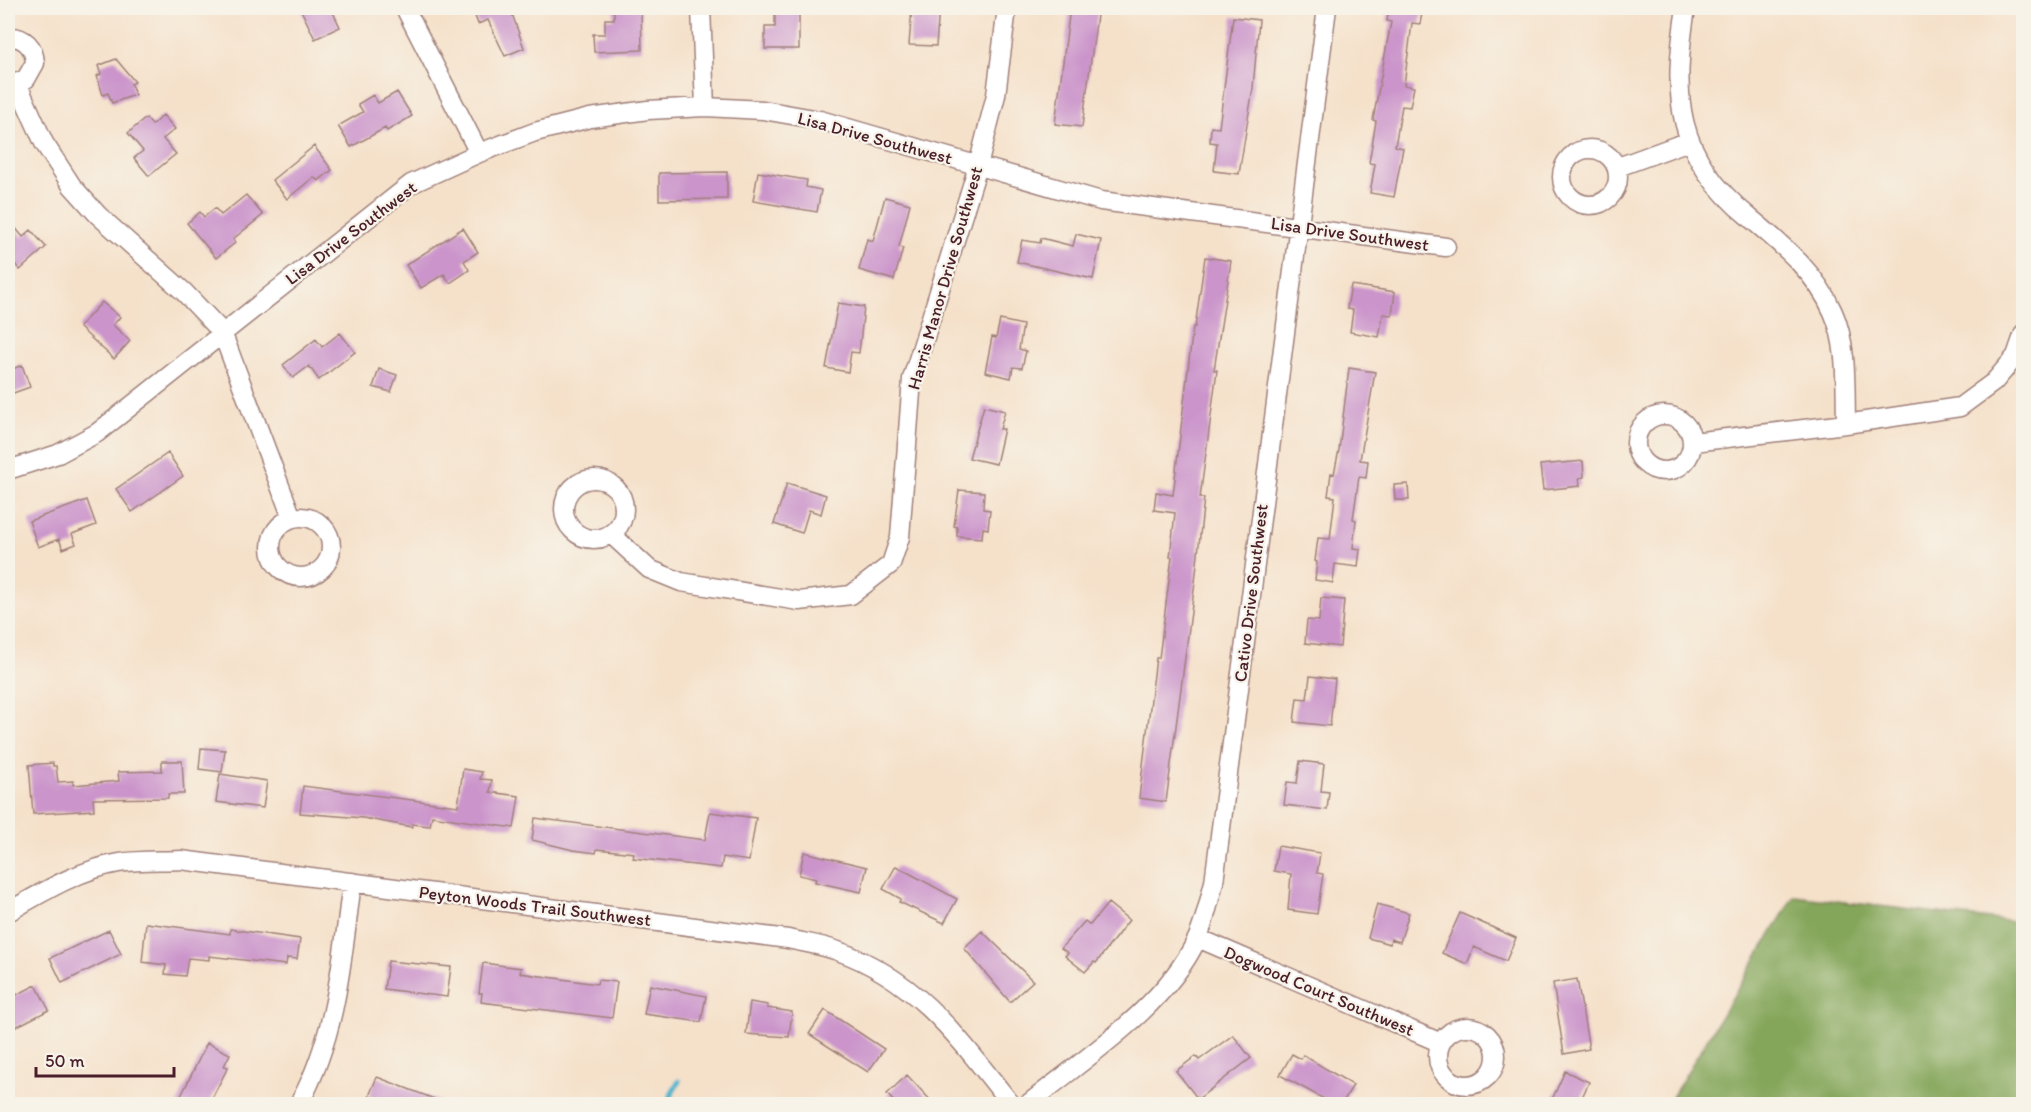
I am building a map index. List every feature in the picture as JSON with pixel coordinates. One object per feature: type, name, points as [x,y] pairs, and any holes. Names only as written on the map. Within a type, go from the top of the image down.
[{"type":"street","points":[[405,8],[479,153]]},
{"type":"street","points":[[701,8],[705,107]]},
{"type":"street","name":"Harris Manor Drive Southwest","points":[[611,534],[650,569],[681,582],[799,601],[851,595],[891,564],[900,537],[912,380],[978,166],[996,95],[1007,8]]},
{"type":"street","name":"Cativo Drive Southwest","points":[[1028,1104],[1152,1003],[1178,972],[1198,938],[1214,882],[1327,8]]},
{"type":"street","points":[[1686,8],[1677,85],[1689,141],[1708,176],[1720,190],[1786,248],[1812,276],[1833,313],[1844,361],[1846,424]]},
{"type":"street","points":[[8,37],[23,39],[34,54],[32,72],[12,84],[44,143],[72,186],[98,215],[184,292],[222,332],[292,518]]},
{"type":"street","name":"Lisa Drive Southwest","points":[[8,470],[58,454],[97,433],[411,184],[479,153],[535,132],[590,118],[648,110],[705,107],[763,110],[820,120],[1101,201],[1446,247]]},
{"type":"street","points":[[1618,167],[1689,141]]},
{"type":"street","points":[[1693,441],[1846,424],[1960,407],[1995,382],[2016,356],[2024,333]]},
{"type":"street","name":"Peyton Woods Trail Southwest","points":[[8,912],[57,883],[88,871],[120,863],[181,860],[788,939],[837,951],[883,972],[927,1004],[952,1029],[1011,1104]]},
{"type":"street","points":[[299,1104],[326,1045],[336,1006],[352,882]]},
{"type":"street","name":"Dogwood Court Southwest","points":[[1198,938],[1441,1043]]},
{"type":"green space","points":[[1794,896],[2023,923],[2023,1104],[1668,1104]]},
{"type":"building","points":[[300,8],[331,8],[340,27],[315,39]]},
{"type":"building","points":[[472,8],[517,8],[511,11],[524,48],[505,56],[488,20],[478,24]]},
{"type":"building","points":[[614,8],[641,8],[642,50],[594,52],[593,34],[605,34],[605,19],[614,19]]},
{"type":"building","points":[[775,8],[799,8],[799,49],[765,49],[765,27],[775,27]]},
{"type":"building","points":[[912,8],[939,8],[936,46],[909,45]]},
{"type":"building","points":[[1070,8],[1098,8],[1082,127],[1055,124]]},
{"type":"building","points":[[1389,8],[1423,8],[1420,24],[1412,23],[1404,85],[1414,87],[1410,107],[1402,106],[1395,146],[1403,148],[1394,197],[1370,193],[1375,164],[1369,163],[1376,121],[1373,120],[1391,22],[1387,21]]},
{"type":"building","points":[[1233,17],[1259,20],[1253,88],[1239,174],[1214,171],[1217,143],[1210,142],[1211,127],[1219,128]]},
{"type":"building","points":[[116,59],[135,82],[131,84],[135,95],[112,103],[108,93],[103,95],[97,76],[101,74],[98,66]]},
{"type":"building","points":[[397,92],[412,116],[387,131],[385,128],[351,147],[338,126],[363,112],[358,104],[373,95],[378,103]]},
{"type":"building","points":[[163,115],[175,129],[163,139],[176,154],[149,176],[134,158],[143,151],[128,133],[146,118],[152,125]]},
{"type":"building","points":[[314,146],[332,170],[318,181],[314,177],[287,199],[272,180]]},
{"type":"building","points":[[727,172],[727,199],[659,200],[659,173]]},
{"type":"building","points":[[758,172],[807,180],[806,187],[821,190],[817,212],[753,201]]},
{"type":"building","points":[[246,195],[263,215],[233,239],[235,243],[216,258],[187,223],[200,212],[204,217],[215,208],[221,215]]},
{"type":"building","points":[[885,197],[910,204],[899,247],[903,248],[894,280],[859,270],[867,239],[873,241]]},
{"type":"building","points":[[8,219],[23,237],[31,230],[46,247],[20,270],[8,256]]},
{"type":"building","points":[[463,228],[478,252],[464,261],[469,270],[450,283],[444,274],[421,288],[406,265]]},
{"type":"building","points":[[1076,234],[1101,240],[1093,279],[1017,262],[1022,240],[1040,243],[1041,238],[1073,246]]},
{"type":"building","points":[[1205,257],[1231,261],[1214,370],[1217,370],[1200,498],[1204,498],[1195,582],[1166,802],[1139,798],[1156,658],[1159,658],[1172,557],[1170,557],[1175,513],[1154,510],[1156,492],[1173,495],[1193,327],[1195,327]]},
{"type":"building","points":[[1351,285],[1395,292],[1392,315],[1383,314],[1379,337],[1350,332],[1353,310],[1347,309]]},
{"type":"building","points":[[102,302],[120,317],[113,325],[130,341],[114,359],[79,327]]},
{"type":"building","points":[[838,303],[864,307],[859,353],[851,352],[848,372],[826,368]]},
{"type":"building","points":[[1000,320],[1023,325],[1019,349],[1026,351],[1022,368],[1013,367],[1011,378],[985,372],[992,337],[996,338]]},
{"type":"building","points":[[340,333],[355,352],[319,380],[309,366],[293,378],[283,365],[316,339],[322,347]]},
{"type":"building","points":[[22,365],[30,387],[8,395],[8,371]]},
{"type":"building","points":[[1349,368],[1375,372],[1360,460],[1368,461],[1366,478],[1359,477],[1353,519],[1356,520],[1353,548],[1360,549],[1358,567],[1335,564],[1333,583],[1315,580],[1317,562],[1315,561],[1318,538],[1330,539],[1335,497],[1328,496],[1331,473],[1334,474],[1339,450]]},
{"type":"building","points":[[379,369],[397,375],[391,392],[373,387]]},
{"type":"building","points":[[984,406],[1005,411],[1000,429],[1004,429],[996,464],[969,458]]},
{"type":"building","points":[[168,453],[183,476],[132,512],[116,489]]},
{"type":"building","points":[[1583,461],[1584,477],[1579,478],[1580,486],[1543,490],[1540,465]]},
{"type":"building","points":[[787,483],[826,495],[821,514],[809,510],[802,533],[774,524]]},
{"type":"building","points":[[1408,484],[1409,500],[1395,500],[1394,485]]},
{"type":"building","points":[[959,490],[984,492],[983,509],[990,510],[988,529],[983,528],[982,538],[957,536],[957,527],[954,526]]},
{"type":"building","points":[[87,500],[96,525],[72,534],[76,544],[63,549],[59,539],[38,547],[29,521]]},
{"type":"building","points":[[1321,598],[1344,600],[1340,647],[1305,643],[1307,620],[1319,621]]},
{"type":"building","points":[[1310,676],[1335,679],[1330,726],[1294,722],[1297,698],[1307,699]]},
{"type":"building","points":[[201,748],[225,750],[222,772],[199,769]]},
{"type":"building","points":[[162,761],[182,761],[184,794],[168,794],[168,798],[93,799],[94,810],[33,814],[29,765],[53,763],[53,766],[56,766],[58,782],[73,781],[73,785],[119,781],[118,772],[162,771]]},
{"type":"building","points":[[1300,761],[1324,764],[1321,791],[1329,792],[1327,810],[1284,805],[1287,782],[1297,783]]},
{"type":"building","points":[[463,769],[482,772],[480,779],[492,780],[490,792],[519,796],[514,828],[432,816],[430,826],[412,824],[412,827],[363,818],[300,813],[303,786],[458,806]]},
{"type":"building","points":[[220,774],[267,781],[263,808],[216,802]]},
{"type":"building","points":[[710,812],[756,818],[749,861],[723,857],[721,868],[633,858],[634,853],[597,849],[596,853],[573,850],[532,840],[535,818],[705,840]]},
{"type":"building","points":[[1278,846],[1320,853],[1317,873],[1323,874],[1317,914],[1288,910],[1291,874],[1274,871]]},
{"type":"building","points":[[804,852],[867,867],[861,892],[815,882],[816,879],[799,875]]},
{"type":"building","points":[[896,866],[957,899],[944,923],[899,902],[901,899],[883,889]]},
{"type":"building","points":[[1108,903],[1129,920],[1096,963],[1094,962],[1085,972],[1065,956],[1068,953],[1061,948],[1085,921],[1090,925]]},
{"type":"building","points":[[1377,904],[1409,913],[1400,942],[1391,939],[1390,944],[1368,938]]},
{"type":"building","points":[[1460,913],[1516,938],[1506,961],[1474,947],[1467,964],[1442,953]]},
{"type":"building","points":[[146,923],[230,934],[230,929],[300,939],[297,959],[287,958],[286,965],[209,956],[209,960],[188,958],[185,976],[165,974],[166,965],[142,962]]},
{"type":"building","points":[[109,930],[121,954],[62,983],[50,958]]},
{"type":"building","points":[[982,931],[1033,981],[1010,1002],[964,948]]},
{"type":"building","points":[[388,961],[451,967],[447,997],[384,989]]},
{"type":"building","points":[[483,963],[521,968],[520,973],[597,984],[598,980],[617,982],[612,1018],[481,1002],[482,993],[479,993]]},
{"type":"building","points":[[1577,979],[1589,1049],[1564,1054],[1553,983]]},
{"type":"building","points":[[36,985],[49,1010],[8,1031],[8,1005],[14,1002],[12,997]]},
{"type":"building","points":[[650,985],[706,996],[701,1022],[644,1014]]},
{"type":"building","points":[[750,1002],[768,1005],[767,1008],[792,1012],[789,1037],[746,1034]]},
{"type":"building","points":[[825,1010],[884,1049],[868,1072],[809,1034]]},
{"type":"building","points":[[1233,1035],[1251,1058],[1198,1099],[1176,1071],[1196,1056],[1199,1060]]},
{"type":"building","points":[[207,1043],[230,1054],[224,1066],[228,1067],[209,1104],[177,1104]]},
{"type":"building","points":[[1292,1054],[1301,1059],[1303,1055],[1353,1085],[1342,1104],[1333,1104],[1280,1075]]},
{"type":"building","points":[[1565,1071],[1589,1082],[1579,1104],[1550,1104]]},
{"type":"building","points":[[907,1075],[934,1104],[896,1104],[887,1094]]},
{"type":"building","points":[[377,1077],[445,1104],[389,1104],[369,1096]]},
{"type":"waterway","points":[[666,1104],[679,1081]]}]
